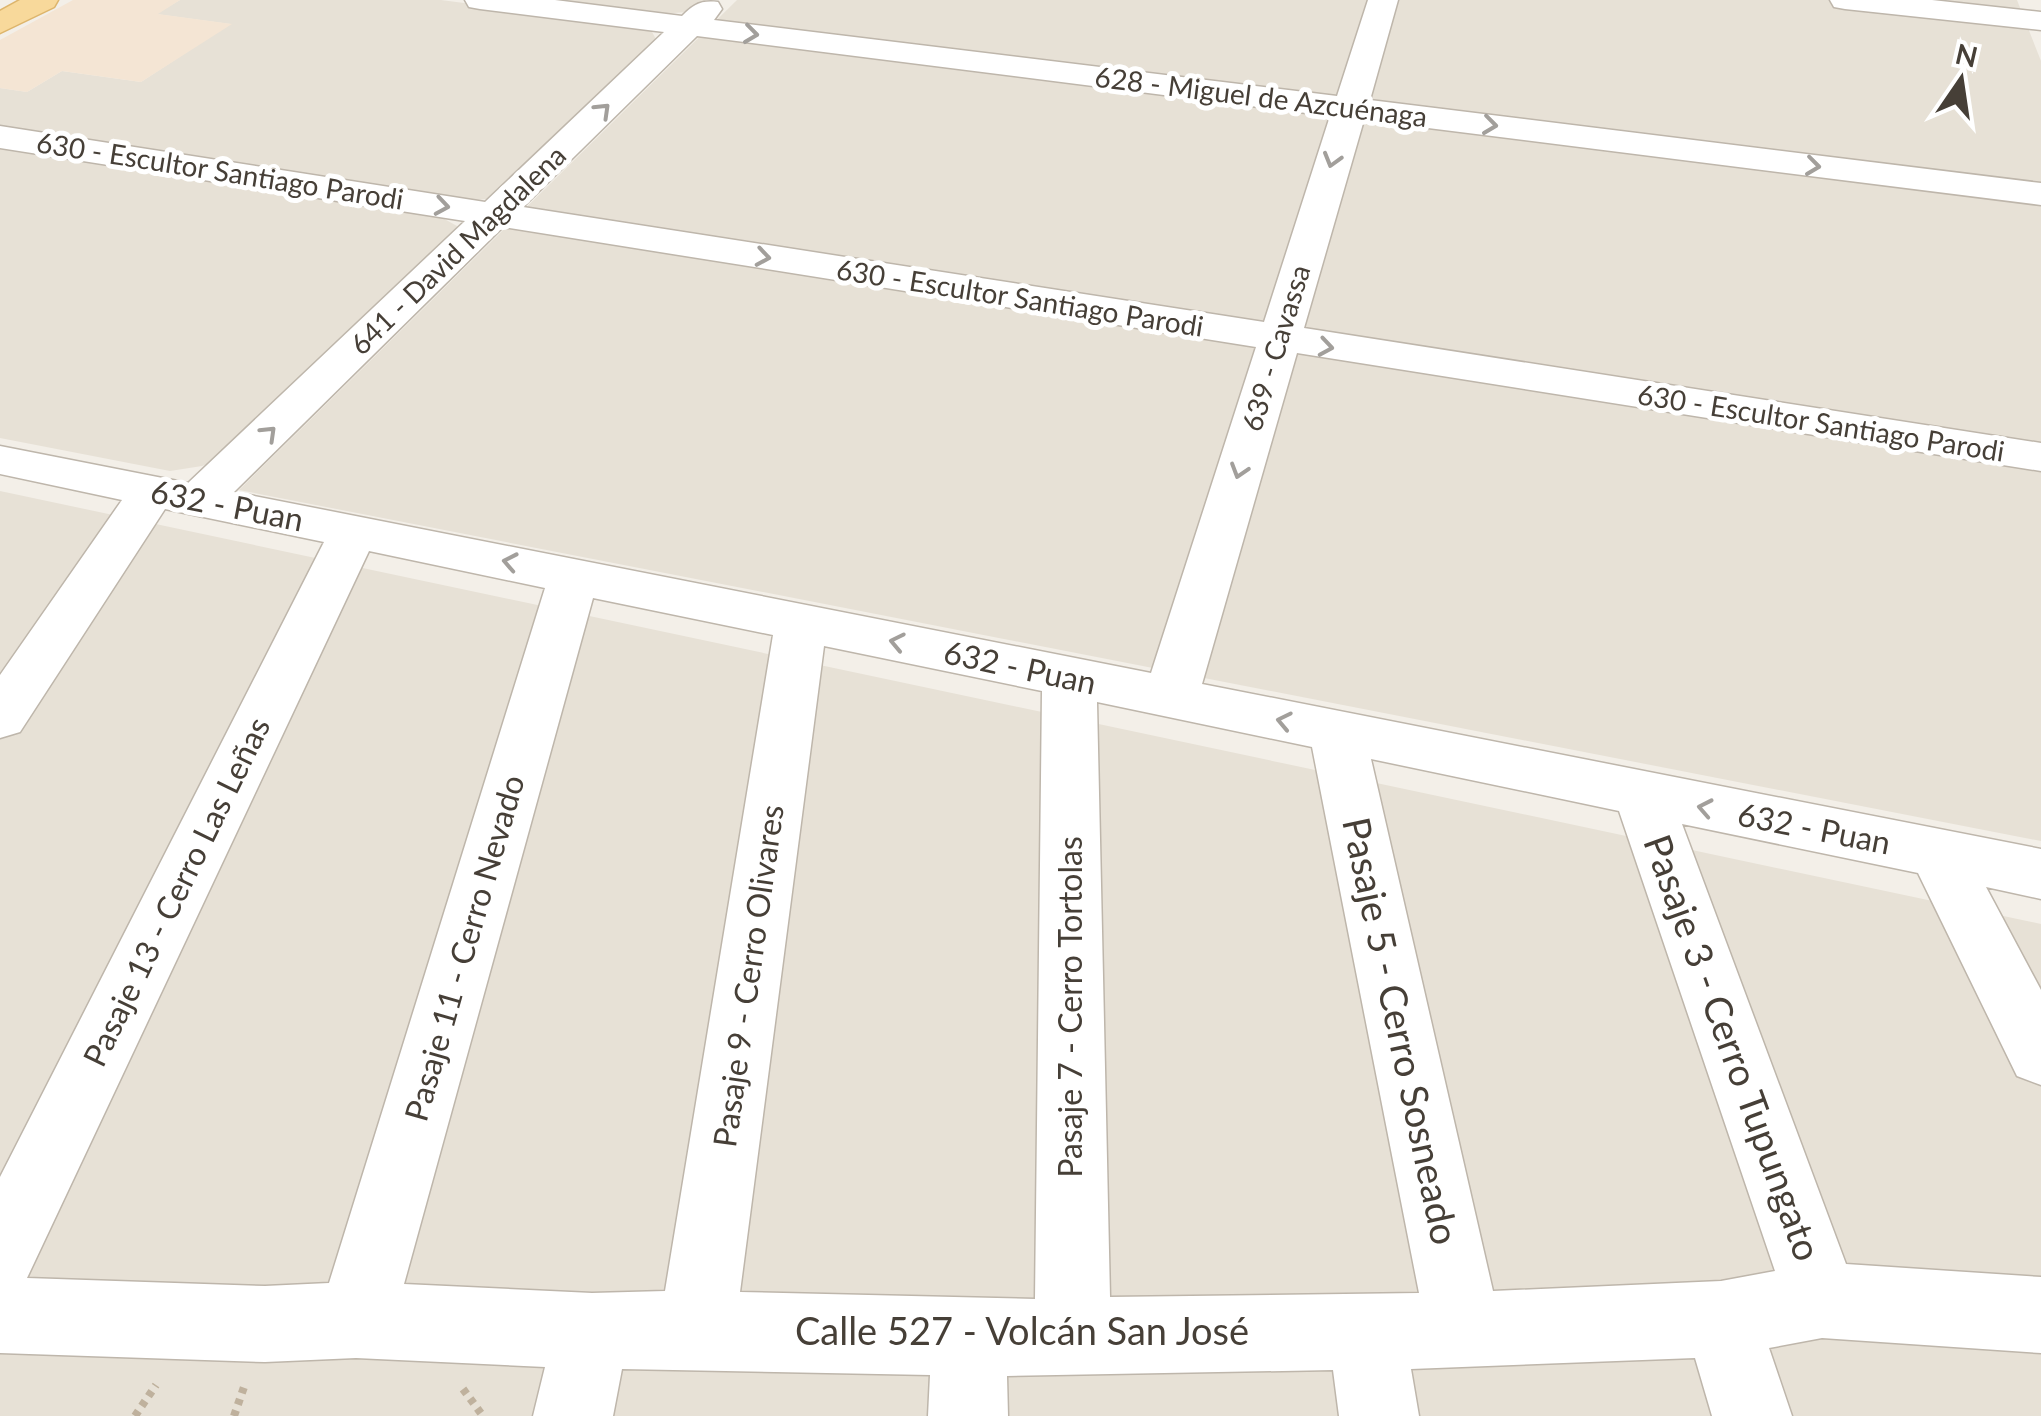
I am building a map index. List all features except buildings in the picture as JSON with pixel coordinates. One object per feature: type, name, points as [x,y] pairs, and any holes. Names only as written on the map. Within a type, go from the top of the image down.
[{"type":"main road","points":[[0,24],[43,0]]},
{"type":"street","name":"628 - Miguel de Azcuénaga","points":[[480,0],[703,13],[1348,107],[2041,194]]},
{"type":"street","name":"639 - Cavassa","points":[[1171,698],[1383,0]]},
{"type":"street","points":[[1846,0],[2041,21]]},
{"type":"street","name":"641 - David Magdalena","points":[[0,718],[175,496],[496,214],[703,13]]},
{"type":"street","name":"630 - Escultor Santiago Parodi","points":[[0,137],[2041,457]]},
{"type":"street","name":"632 - Puan","points":[[0,460],[2041,874]]},
{"type":"street","name":"Pasaje 13 - Cerro Las Leñas","points":[[0,1254],[354,531]]},
{"type":"street","name":"Pasaje 11 - Cerro Nevado","points":[[356,1320],[574,575]]},
{"type":"street","name":"Pasaje 9 - Cerro Olivares","points":[[697,1329],[801,622]]},
{"type":"street","name":"Pasaje 7 - Cerro Tortolas","points":[[1068,678],[1073,1336]]},
{"type":"street","name":"Pasaje 5 - Cerro Sosneado","points":[[1337,732],[1464,1330]]},
{"type":"street","name":"Pasaje 3 - Cerro Tupungato","points":[[1643,796],[1822,1300]]},
{"type":"street","points":[[1938,854],[2041,1055]]},
{"type":"street","name":"Calle 527 - Volcán San José","points":[[0,1315],[265,1324],[356,1320],[592,1331],[697,1329],[969,1338],[1464,1330],[1721,1319],[1822,1300],[2041,1315]]},
{"type":"street","points":[[1721,1319],[1752,1416]]},
{"type":"street","points":[[573,1416],[592,1331]]},
{"type":"street","points":[[1366,1331],[1378,1416]]},
{"type":"street","points":[[968,1416],[969,1338]]},
{"type":"shaded area","points":[[73,0],[180,0],[158,14],[232,24],[141,82],[62,71],[27,92],[0,88],[0,40]]},
{"type":"shaded area","points":[[180,0],[441,0],[638,26],[651,30],[658,43],[500,194],[486,199],[467,201],[0,129],[0,88],[27,92],[62,71],[141,82],[230,24],[156,14]]},
{"type":"shaded area","points":[[542,0],[706,0],[688,12],[659,14]]},
{"type":"shaded area","points":[[737,0],[2017,0],[2041,61],[2041,841],[239,490]]},
{"type":"shaded area","points":[[0,144],[437,215],[457,226],[456,232],[224,458],[170,471],[0,438]]},
{"type":"shaded area","points":[[0,491],[2041,924],[2041,1416],[0,1416]]}]
